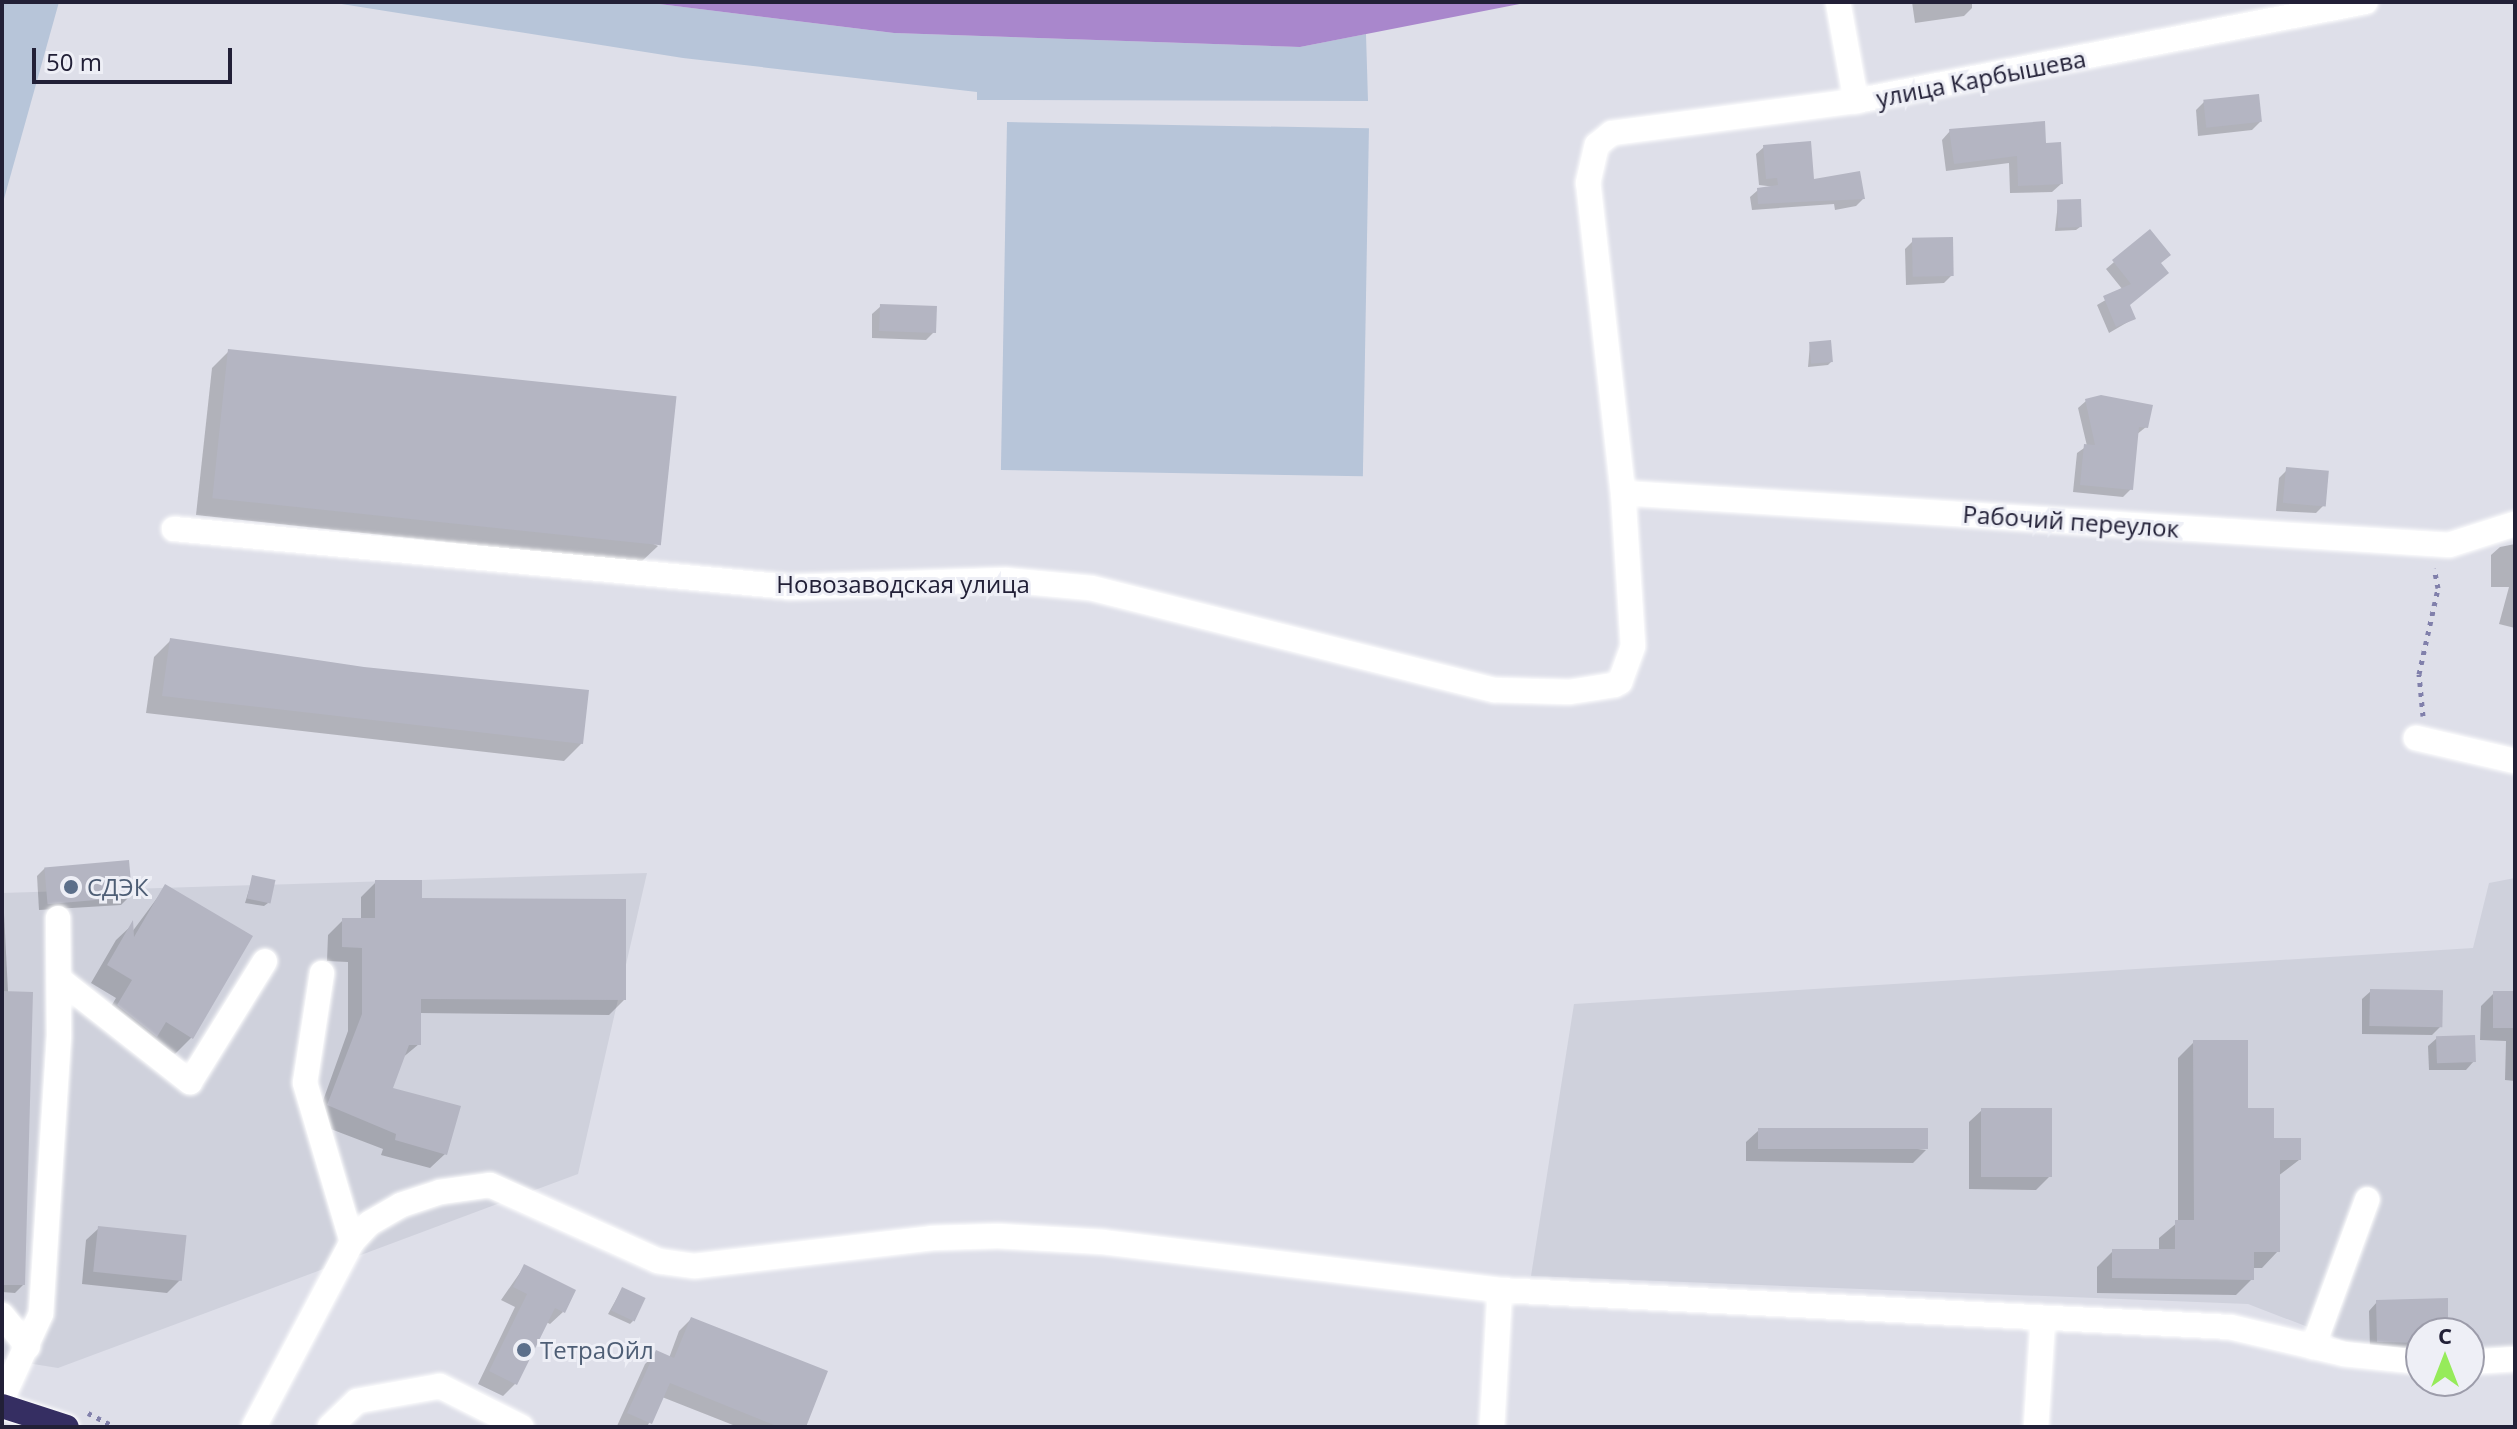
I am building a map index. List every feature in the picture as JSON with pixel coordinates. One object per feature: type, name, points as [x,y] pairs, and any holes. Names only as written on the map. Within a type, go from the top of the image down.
[{"type":"highway","points":[[2,1406],[67,1427]]},
{"type":"street","points":[[1838,2],[1856,101]]},
{"type":"street","name":"улица Карбышева","points":[[1623,493],[1588,183],[1597,145],[1612,133],[1856,101],[2365,2]]},
{"type":"street","name":"Новозаводская улица","points":[[174,529],[790,587],[1005,580],[1091,588],[1495,690],[1569,692],[1620,682],[1633,646],[1623,493]]},
{"type":"street","name":"Рабочий переулок","points":[[1623,493],[2449,545],[2515,524]]},
{"type":"street","points":[[2420,739],[2515,761]]},
{"type":"street","points":[[2,1399],[41,1314],[59,979],[58,918]]},
{"type":"street","points":[[59,979],[190,1082],[265,961]]},
{"type":"street","points":[[322,973],[305,1083],[352,1242]]},
{"type":"street","points":[[254,1427],[352,1242],[370,1223],[401,1205],[440,1192],[490,1185],[658,1261],[695,1266],[932,1238],[998,1236],[1103,1242],[1500,1290],[2043,1320],[2230,1327],[2313,1347],[2405,1360]]},
{"type":"street","points":[[2313,1347],[2367,1200]]},
{"type":"street","points":[[1492,1427],[1500,1290]]},
{"type":"street","points":[[2,1315],[28,1347]]},
{"type":"street","points":[[2036,1427],[2043,1320]]},
{"type":"street","points":[[2485,1361],[2515,1359]]},
{"type":"street","points":[[330,1427],[357,1401],[440,1386],[521,1427]]},
{"type":"path","points":[[2420,739],[2419,674],[2438,588],[2428,544]]},
{"type":"shaded area","points":[[2,2],[59,2],[2,206]]},
{"type":"shaded area","points":[[329,2],[643,2],[894,33],[1300,47],[1366,34],[1368,101],[977,100],[977,92],[683,58]]},
{"type":"shaded area","points":[[643,2],[1530,2],[1300,47],[894,33]]},
{"type":"shaded area","points":[[1007,122],[1369,128],[1363,476],[1001,470]]},
{"type":"shaded area","points":[[647,873],[578,1174],[58,1368],[2,1359],[2,893]]},
{"type":"shaded area","points":[[2515,878],[2515,1349],[2485,1349],[2485,1317],[2405,1317],[2405,1349],[2365,1349],[2248,1304],[1531,1276],[1574,1004],[2473,948],[2489,883]]},
{"type":"building","points":[[2259,94],[2262,122],[2206,128],[2203,100]]},
{"type":"building","points":[[2045,121],[2046,143],[2061,142],[2063,184],[2018,186],[2017,156],[1954,164],[1949,129]]},
{"type":"building","points":[[1811,141],[1814,179],[1860,171],[1865,199],[1758,204],[1757,188],[1778,185],[1777,178],[1766,179],[1763,145]]},
{"type":"building","points":[[2081,199],[2082,227],[2058,228],[2057,200]]},
{"type":"building","points":[[2150,229],[2171,255],[2161,263],[2169,273],[2130,305],[2136,319],[2116,327],[2103,296],[2131,284],[2112,260]]},
{"type":"building","points":[[1953,237],[1954,276],[1913,277],[1912,238]]},
{"type":"building","points":[[880,304],[937,306],[936,333],[879,331]]},
{"type":"building","points":[[1831,340],[1833,362],[1811,364],[1809,342]]},
{"type":"building","points":[[228,349],[677,396],[661,545],[212,498]]},
{"type":"building","points":[[2101,395],[2153,405],[2148,428],[2139,427],[2133,490],[2080,485],[2084,444],[2095,445],[2085,399]]},
{"type":"building","points":[[2286,467],[2329,471],[2326,507],[2283,503]]},
{"type":"building","points":[[170,638],[364,667],[589,690],[583,744],[162,696]]},
{"type":"building","points":[[129,860],[132,897],[48,904],[44,867]]},
{"type":"building","points":[[252,875],[275,880],[270,903],[247,898]]},
{"type":"building","points":[[375,880],[422,880],[422,898],[626,899],[626,1000],[421,999],[421,1045],[409,1045],[393,1088],[461,1106],[447,1155],[395,1140],[396,1134],[327,1105],[362,1014],[362,948],[342,947],[342,918],[375,918]]},
{"type":"building","points":[[165,884],[253,936],[193,1039],[166,1022],[157,1037],[117,1005],[132,980],[107,965],[133,920],[134,937]]},
{"type":"building","points":[[2370,989],[2443,990],[2442,1027],[2369,1026]]},
{"type":"building","points":[[2,991],[33,992],[25,1285],[2,1285]]},
{"type":"building","points":[[2493,991],[2515,991],[2515,1028],[2493,1028]]},
{"type":"building","points":[[2475,1035],[2476,1062],[2437,1063],[2436,1036]]},
{"type":"building","points":[[2193,1040],[2248,1040],[2248,1108],[2274,1108],[2274,1138],[2301,1138],[2301,1160],[2280,1160],[2280,1252],[2254,1252],[2254,1280],[2112,1278],[2112,1249],[2175,1249],[2175,1220],[2194,1220]]},
{"type":"building","points":[[1981,1108],[2052,1108],[2052,1177],[1981,1177]]},
{"type":"building","points":[[1758,1128],[1928,1128],[1928,1149],[1758,1149]]},
{"type":"building","points":[[98,1226],[187,1235],[182,1281],[93,1272]]},
{"type":"building","points":[[524,1264],[576,1290],[565,1313],[555,1308],[517,1385],[489,1371],[527,1294],[513,1287]]},
{"type":"building","points":[[622,1287],[646,1298],[635,1322],[611,1311]]},
{"type":"building","points":[[2448,1298],[2448,1317],[2405,1317],[2405,1343],[2377,1342],[2376,1300]]},
{"type":"building","points":[[691,1317],[828,1371],[806,1427],[779,1427],[670,1383],[652,1424],[627,1413],[656,1350],[674,1358]]},
{"type":"place","name":"СДЭК","points":[[71,887]]},
{"type":"place","name":"ТетраОйл","points":[[524,1350]]}]
